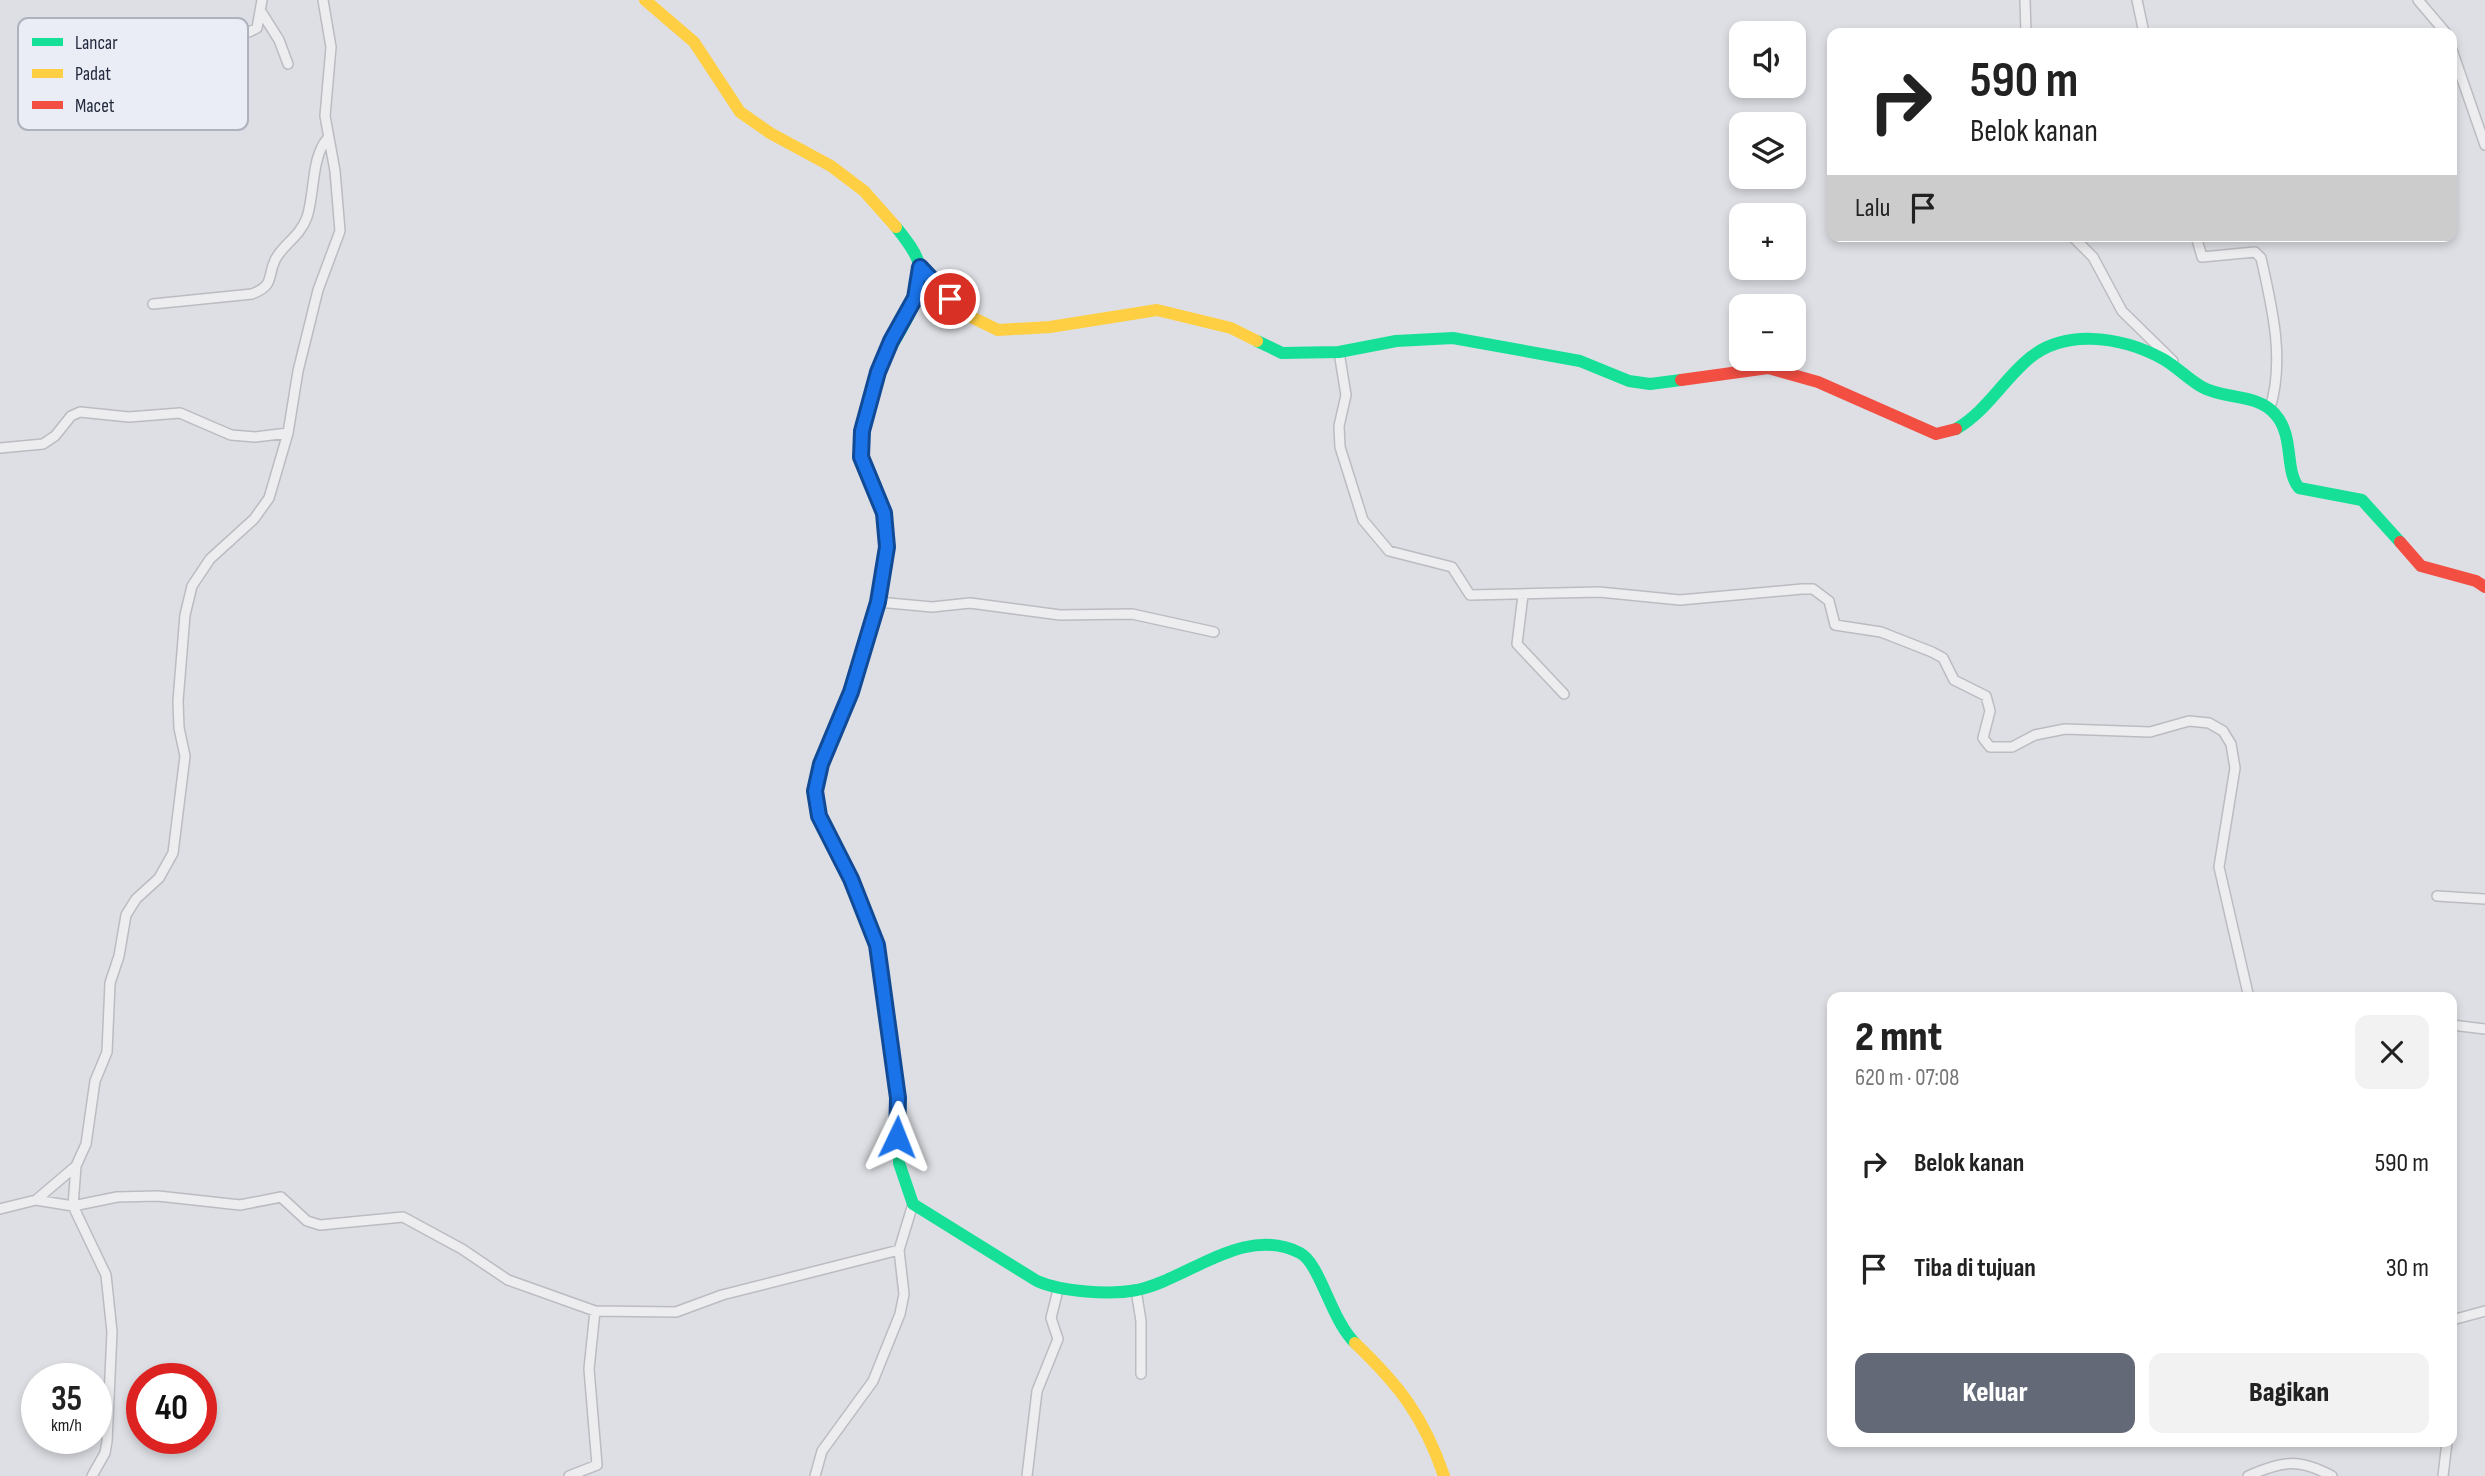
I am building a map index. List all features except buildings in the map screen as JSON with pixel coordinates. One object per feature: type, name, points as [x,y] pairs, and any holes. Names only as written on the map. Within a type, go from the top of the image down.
[{"type":"street","points":[[248,30],[259,26],[261,0]]},
{"type":"street","points":[[92,1476],[107,1441],[111,1319],[104,1265],[73,1206],[76,1166],[86,1144],[95,1081],[107,1052],[110,983],[119,956],[126,915],[133,902],[159,877],[174,847],[185,755],[179,728],[178,701],[185,615],[191,586],[210,559],[262,510],[269,498],[288,433],[315,301],[340,231],[335,171],[325,116],[331,47],[323,0]]},
{"type":"street","points":[[645,0],[694,42],[740,112],[769,133],[831,166],[864,191],[906,239],[920,267],[965,314],[998,330],[1050,327],[1157,310],[1231,328],[1282,353],[1339,352],[1396,341],[1474,339],[1580,361],[1629,381],[1650,384],[1768,368],[1818,382],[1936,434],[1952,433],[1971,421],[2040,348],[2059,340],[2083,339],[2135,347],[2163,359],[2179,370]]},
{"type":"street","points":[[2025,0],[2025,28]]},
{"type":"street","points":[[2137,0],[2143,28]]},
{"type":"street","points":[[2418,0],[2442,28]]},
{"type":"street","points":[[262,13],[279,40],[288,64]]},
{"type":"street","points":[[2457,64],[2485,145]]},
{"type":"street","points":[[153,304],[252,294],[266,286],[273,276],[276,258],[293,243],[304,226],[321,149],[328,138]]},
{"type":"street","points":[[2078,242],[2093,257],[2122,311],[2191,381],[2213,392],[2257,401],[2270,408],[2286,433],[2294,482],[2299,488],[2362,500],[2421,566],[2476,581],[2485,587]]},
{"type":"street","points":[[2198,242],[2202,257],[2255,252],[2261,258],[2272,313],[2277,376],[2270,408]]},
{"type":"street","points":[[815,1476],[822,1451],[873,1381],[900,1314],[904,1294],[899,1250],[913,1204],[899,1163],[898,1098],[877,945],[851,879],[819,816],[815,791],[821,764],[851,692],[878,602],[887,547],[886,526],[879,495],[861,457],[862,431],[878,372],[891,341],[915,298],[920,267]]},
{"type":"street","points":[[1339,352],[1346,396],[1339,426],[1340,447],[1357,505],[1367,526],[1389,551],[1452,567],[1470,595],[1599,592],[1680,600],[1781,589],[1812,589],[1829,601],[1835,625],[1881,632],[1943,658],[1954,680],[1986,696],[1990,711],[1983,738],[1990,747],[2012,747],[2044,732],[2065,729],[2150,732],[2189,721],[2217,726],[2231,744],[2235,768],[2219,867],[2248,992]]},
{"type":"street","points":[[0,448],[43,444],[55,436],[71,416],[80,412],[129,417],[180,413],[231,435],[255,437],[288,433]]},
{"type":"street","points":[[1522,595],[1517,644],[1563,694]]},
{"type":"street","points":[[878,602],[932,607],[970,603],[1060,615],[1132,614],[1214,632]]},
{"type":"street","points":[[2437,895],[2485,899]]},
{"type":"street","points":[[2457,1026],[2485,1029]]},
{"type":"street","points":[[36,1200],[76,1166]]},
{"type":"street","points":[[0,1209],[36,1200],[73,1206],[136,1196],[179,1197],[240,1205],[281,1197],[307,1221],[320,1225],[403,1217],[462,1249],[508,1280],[595,1311],[676,1312],[722,1295],[899,1250]]},
{"type":"street","points":[[913,1204],[1037,1281],[1058,1290],[1136,1290],[1168,1279],[1233,1249],[1270,1246],[1306,1256],[1317,1270],[1334,1316],[1360,1351],[1391,1378],[1413,1406],[1436,1449],[1444,1476]]},
{"type":"street","points":[[1027,1476],[1037,1391],[1058,1339],[1051,1318],[1058,1290]]},
{"type":"street","points":[[1136,1290],[1142,1321],[1142,1374]]},
{"type":"street","points":[[569,1476],[597,1465],[589,1369],[595,1311]]},
{"type":"street","points":[[2457,1319],[2485,1311]]},
{"type":"street","points":[[2443,1476],[2446,1447]]},
{"type":"street","points":[[2248,1476],[2282,1463],[2311,1467],[2332,1476]]},
{"type":"traffic: fast","points":[[850,694],[878,604],[887,556],[884,513],[863,454],[863,425],[876,377],[912,308],[920,281],[917,257],[896,227]]},
{"type":"traffic: fast","points":[[1257,341],[1282,353],[1339,352],[1396,341],[1453,338],[1580,361],[1629,381],[1650,384],[1681,380]]},
{"type":"traffic: fast","points":[[1956,429],[1975,415],[2024,363],[2055,344],[2092,339],[2129,345],[2163,359],[2202,387],[2268,407],[2285,432],[2294,481],[2299,488],[2362,500],[2400,542]]},
{"type":"traffic: fast","points":[[899,1141],[899,1163],[913,1204],[1037,1281],[1086,1292],[1137,1290],[1238,1249],[1258,1245],[1279,1246],[1300,1253],[1307,1259],[1339,1321],[1355,1343]]},
{"type":"traffic: slow","points":[[645,0],[694,42],[740,112],[770,133],[831,166],[864,191],[896,227]]},
{"type":"traffic: slow","points":[[920,267],[965,314],[998,330],[1050,327],[1157,310],[1231,328],[1257,341]]},
{"type":"traffic: slow","points":[[850,694],[822,761],[816,804],[851,879],[876,945],[898,1098],[899,1141]]},
{"type":"traffic: slow","points":[[1355,1343],[1385,1373],[1419,1419],[1444,1476]]},
{"type":"traffic: jam","points":[[1681,380],[1768,368],[1818,382],[1936,434],[1956,429]]},
{"type":"traffic: jam","points":[[2400,542],[2421,566],[2476,581],[2485,587]]},
{"type":"route","points":[[897,1137],[898,1098],[889,1053],[886,1003],[877,945],[851,879],[819,816],[815,791],[821,764],[851,692],[878,602],[887,547],[884,513],[879,495],[866,472],[860,444],[878,372],[891,341],[915,298],[920,267],[950,299]]}]
